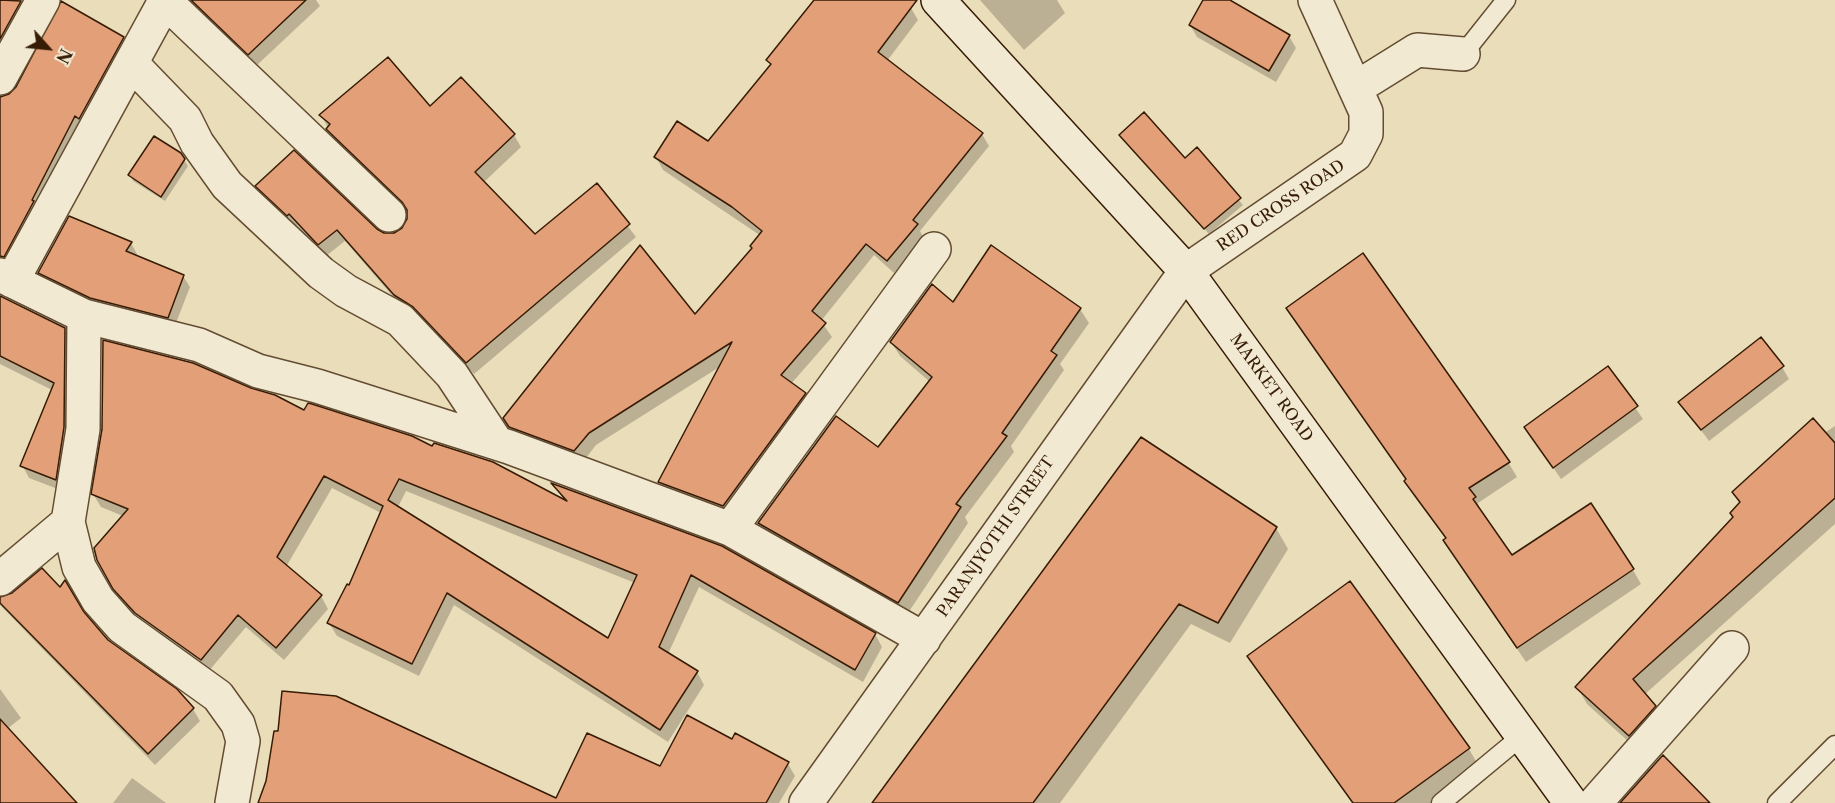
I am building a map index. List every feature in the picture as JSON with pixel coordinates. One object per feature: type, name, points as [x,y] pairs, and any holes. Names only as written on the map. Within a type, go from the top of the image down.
[{"type":"street","points":[[0,78],[43,0]]},
{"type":"street","name":"MARKET ROAD","points":[[938,0],[1186,271],[1571,803]]},
{"type":"street","name":"RED CROSS ROAD","points":[[1186,271],[1355,155],[1366,134],[1366,112],[1315,0]]},
{"type":"street","points":[[388,215],[164,1],[131,63],[6,278],[84,316],[199,345],[258,371],[316,386],[497,443],[730,529],[924,639]]},
{"type":"street","points":[[1356,88],[1417,50],[1463,54]]},
{"type":"street","points":[[131,63],[185,119],[197,142],[227,185],[321,273],[346,291],[400,320],[452,375],[497,443]]},
{"type":"street","points":[[730,529],[934,249]]},
{"type":"street","name":"PARANJYOTHI STREET","points":[[806,803],[1186,271]]},
{"type":"street","points":[[84,316],[83,429],[68,522],[79,567],[98,600],[122,627],[218,696],[238,724],[243,741],[232,803]]},
{"type":"street","points":[[0,579],[68,522]]},
{"type":"street","points":[[1595,803],[1732,648]]},
{"type":"lane","points":[[1463,54],[1506,0]]},
{"type":"lane","points":[[1441,803],[1523,735]]},
{"type":"lane","points":[[1777,803],[1831,757]]},
{"type":"building","points":[[0,0],[21,1],[0,39]]},
{"type":"building","points":[[191,0],[306,0],[248,55]]},
{"type":"building","points":[[814,0],[917,0],[878,52],[983,133],[913,220],[918,224],[887,261],[866,244],[812,311],[826,323],[781,375],[806,393],[723,506],[658,482],[732,342],[589,433],[574,451],[509,427],[503,418],[640,245],[695,314],[752,248],[750,246],[762,231],[732,207],[654,157],[677,121],[708,141],[771,64],[766,60]]},
{"type":"building","points":[[1203,0],[1230,0],[1290,35],[1269,71],[1189,25]]},
{"type":"building","points":[[61,1],[124,37],[79,119],[75,116],[4,257],[0,256],[0,97],[9,94],[16,87]]},
{"type":"building","points":[[388,57],[430,106],[461,77],[515,134],[475,172],[535,234],[597,183],[630,224],[466,363],[413,307],[394,295],[337,230],[318,245],[289,214],[287,216],[255,186],[294,150],[377,229],[384,233],[394,233],[402,228],[407,219],[407,210],[402,202],[326,129],[330,124],[319,115]]},
{"type":"building","points":[[1144,112],[1185,158],[1197,147],[1241,198],[1204,229],[1119,135]]},
{"type":"building","points":[[154,136],[181,153],[185,159],[161,197],[128,175]]},
{"type":"building","points":[[69,216],[132,242],[126,251],[184,275],[168,318],[90,298],[38,273]]},
{"type":"building","points":[[991,245],[1081,308],[1051,351],[1057,355],[1002,433],[1007,436],[956,504],[961,507],[898,603],[758,523],[836,416],[878,447],[932,377],[890,342],[932,284],[953,302]]},
{"type":"building","points":[[1363,253],[1510,462],[1469,488],[1476,497],[1473,499],[1512,555],[1591,503],[1634,569],[1517,648],[1443,540],[1446,538],[1404,481],[1406,479],[1286,308]]},
{"type":"building","points":[[0,296],[65,328],[64,427],[56,480],[20,466],[54,383],[0,356]]},
{"type":"building","points":[[1761,337],[1784,366],[1701,430],[1678,402]]},
{"type":"building","points":[[103,340],[193,363],[251,388],[275,395],[304,410],[308,403],[312,404],[412,436],[432,446],[434,443],[493,462],[567,501],[551,483],[722,546],[876,633],[855,670],[691,575],[659,647],[698,671],[660,730],[447,593],[412,664],[327,623],[347,584],[349,585],[383,506],[324,476],[277,557],[322,595],[276,648],[238,615],[201,660],[135,613],[113,589],[97,560],[94,548],[128,509],[91,494],[102,429]],"holes":[[[399,479],[637,575],[608,638],[388,500]]]},
{"type":"building","points":[[1608,366],[1638,406],[1553,468],[1524,427]]},
{"type":"building","points":[[1813,418],[1835,443],[1835,498],[1633,679],[1656,706],[1629,736],[1575,687],[1733,517],[1730,513],[1740,502],[1732,492]]},
{"type":"building","points":[[1141,437],[1277,527],[1218,623],[1179,604],[1033,803],[872,803]]},
{"type":"building","points":[[42,568],[60,587],[65,580],[84,612],[108,640],[177,689],[194,708],[148,754],[0,603],[0,597],[12,593]]},
{"type":"building","points":[[1350,581],[1470,748],[1394,803],[1353,803],[1247,656]]},
{"type":"building","points":[[282,691],[336,696],[556,798],[587,733],[660,766],[687,715],[732,739],[735,733],[789,762],[766,803],[258,803],[266,781],[274,731],[278,731]]},
{"type":"building","points":[[0,719],[77,803],[0,803]]},
{"type":"building","points":[[1663,755],[1710,803],[1620,803]]}]
